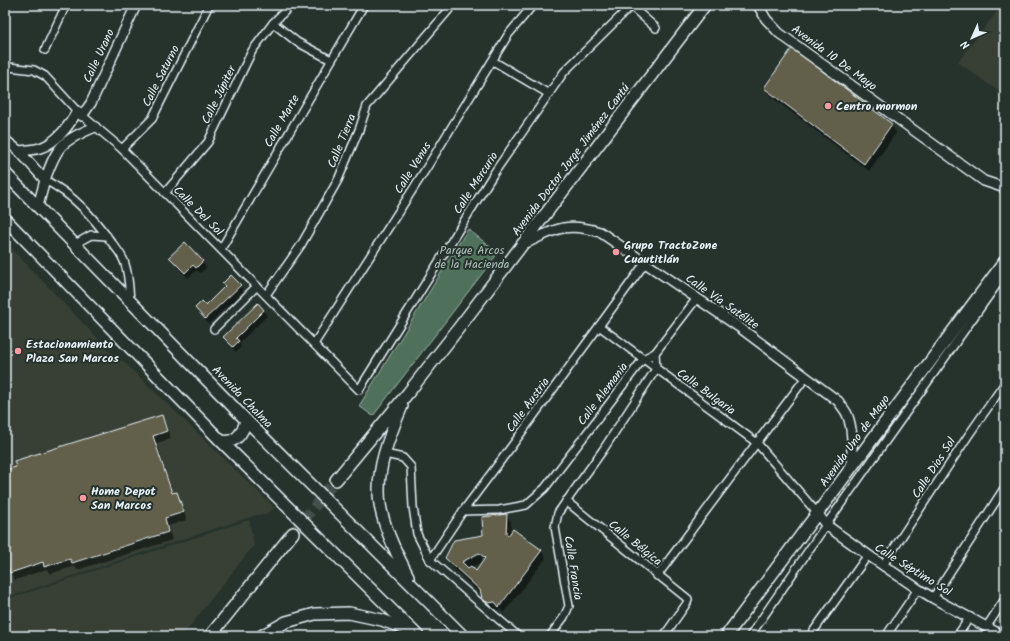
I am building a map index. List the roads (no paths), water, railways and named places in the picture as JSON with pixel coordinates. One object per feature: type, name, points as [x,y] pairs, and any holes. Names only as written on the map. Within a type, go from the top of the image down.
[{"type":"main road","name":"Avenida Doctor Jorge Jiménez Cantú","points":[[336,480],[408,393],[705,5]]},
{"type":"main road","name":"Avenida Chalma","points":[[5,173],[246,420],[463,636]]},
{"type":"main road","points":[[5,219],[221,441],[416,634]]},
{"type":"main road","name":"Avenida Uno de Mayo","points":[[726,636],[1005,261]]},
{"type":"main road","points":[[408,393],[390,433],[384,454],[381,474],[380,505],[394,545],[413,585]]},
{"type":"main road","points":[[221,441],[229,442],[236,438],[244,429],[246,420]]},
{"type":"main road","points":[[210,636],[293,533]]},
{"type":"main road","points":[[261,636],[286,622],[315,614],[349,613],[382,620],[416,634]]},
{"type":"street","points":[[45,50],[66,5]]},
{"type":"street","name":"Calle Urano","points":[[19,152],[40,148],[50,144],[90,103],[136,5]]},
{"type":"street","name":"Calle Saturno","points":[[122,149],[152,118],[209,5]]},
{"type":"street","name":"Calle Júpiter","points":[[165,193],[208,142],[252,51],[273,23],[291,5]]},
{"type":"street","name":"Calle Marte","points":[[221,249],[364,5]]},
{"type":"street","name":"Calle Tierra","points":[[266,295],[301,245],[338,180],[359,130],[367,106],[454,5]]},
{"type":"street","name":"Calle Venus","points":[[314,344],[429,164],[508,35],[533,5]]},
{"type":"street","name":"Avenida 10 De Mayo","points":[[758,5],[766,19],[779,33],[984,181],[1005,188]]},
{"type":"street","points":[[631,6],[656,28]]},
{"type":"street","name":"Calle Mercurio","points":[[359,390],[494,173],[564,72],[631,6]]},
{"type":"street","points":[[273,23],[297,42],[331,60]]},
{"type":"street","points":[[492,61],[549,94]]},
{"type":"street","name":"Calle Del Sol","points":[[9,67],[34,70],[45,76],[80,113],[122,149],[359,390]]},
{"type":"street","points":[[38,206],[45,180],[56,152],[68,140],[95,127]]},
{"type":"street","points":[[5,140],[19,152],[45,180],[58,187],[87,211],[107,236],[125,262],[128,274],[130,301]]},
{"type":"street","name":"Calle Vía Satélite","points":[[522,245],[555,229],[568,226],[583,227],[600,232],[739,327],[838,401],[847,414],[851,430],[851,468]]},
{"type":"street","points":[[75,244],[91,235],[107,236]]},
{"type":"street","name":"Calle Austria","points":[[430,560],[463,510],[645,263]]},
{"type":"street","points":[[750,636],[826,525],[1005,273]]},
{"type":"street","points":[[214,329],[257,286]]},
{"type":"street","name":"Calle Alemania","points":[[463,510],[499,510],[526,505],[545,488],[643,359],[655,353],[697,298]]},
{"type":"street","name":"Calle Bulgaria","points":[[599,326],[757,443],[818,514]]},
{"type":"street","points":[[655,353],[656,369]]},
{"type":"street","name":"Calle Francia","points":[[550,636],[564,618],[568,606],[555,527],[558,513],[603,450],[656,369]]},
{"type":"street","points":[[658,576],[806,377]]},
{"type":"street","name":"Calle Dios Sol","points":[[882,565],[968,436],[1005,384]]},
{"type":"street","points":[[384,454],[403,458],[411,467],[413,507],[417,534],[430,560],[518,636]]},
{"type":"street","points":[[933,598],[1005,487]]},
{"type":"street","name":"Calle Bélgica","points":[[566,501],[688,599],[687,603],[664,636]]},
{"type":"street","name":"Calle Séptimo Sol","points":[[818,514],[826,525],[918,589],[1003,636]]},
{"type":"street","points":[[810,636],[868,555]]},
{"type":"street","points":[[886,636],[918,589]]},
{"type":"street","points":[[987,626],[1005,599]]},
{"type":"street","points":[[957,636],[970,617]]},
{"type":"tunnel","points":[[293,533],[336,480]]},
{"type":"place","name":"Centro mormon","points":[[828,106]]},
{"type":"place","name":"Grupo TractoZone Cuautitlán","points":[[616,252]]},
{"type":"place","name":"Estacionamiento Plaza San Marcos","points":[[18,351]]},
{"type":"place","name":"Home Depot San Marcos","points":[[83,498]]},
{"type":"park label","name":"Parque Arcos de la Hacienda","points":[[472,257]]}]
